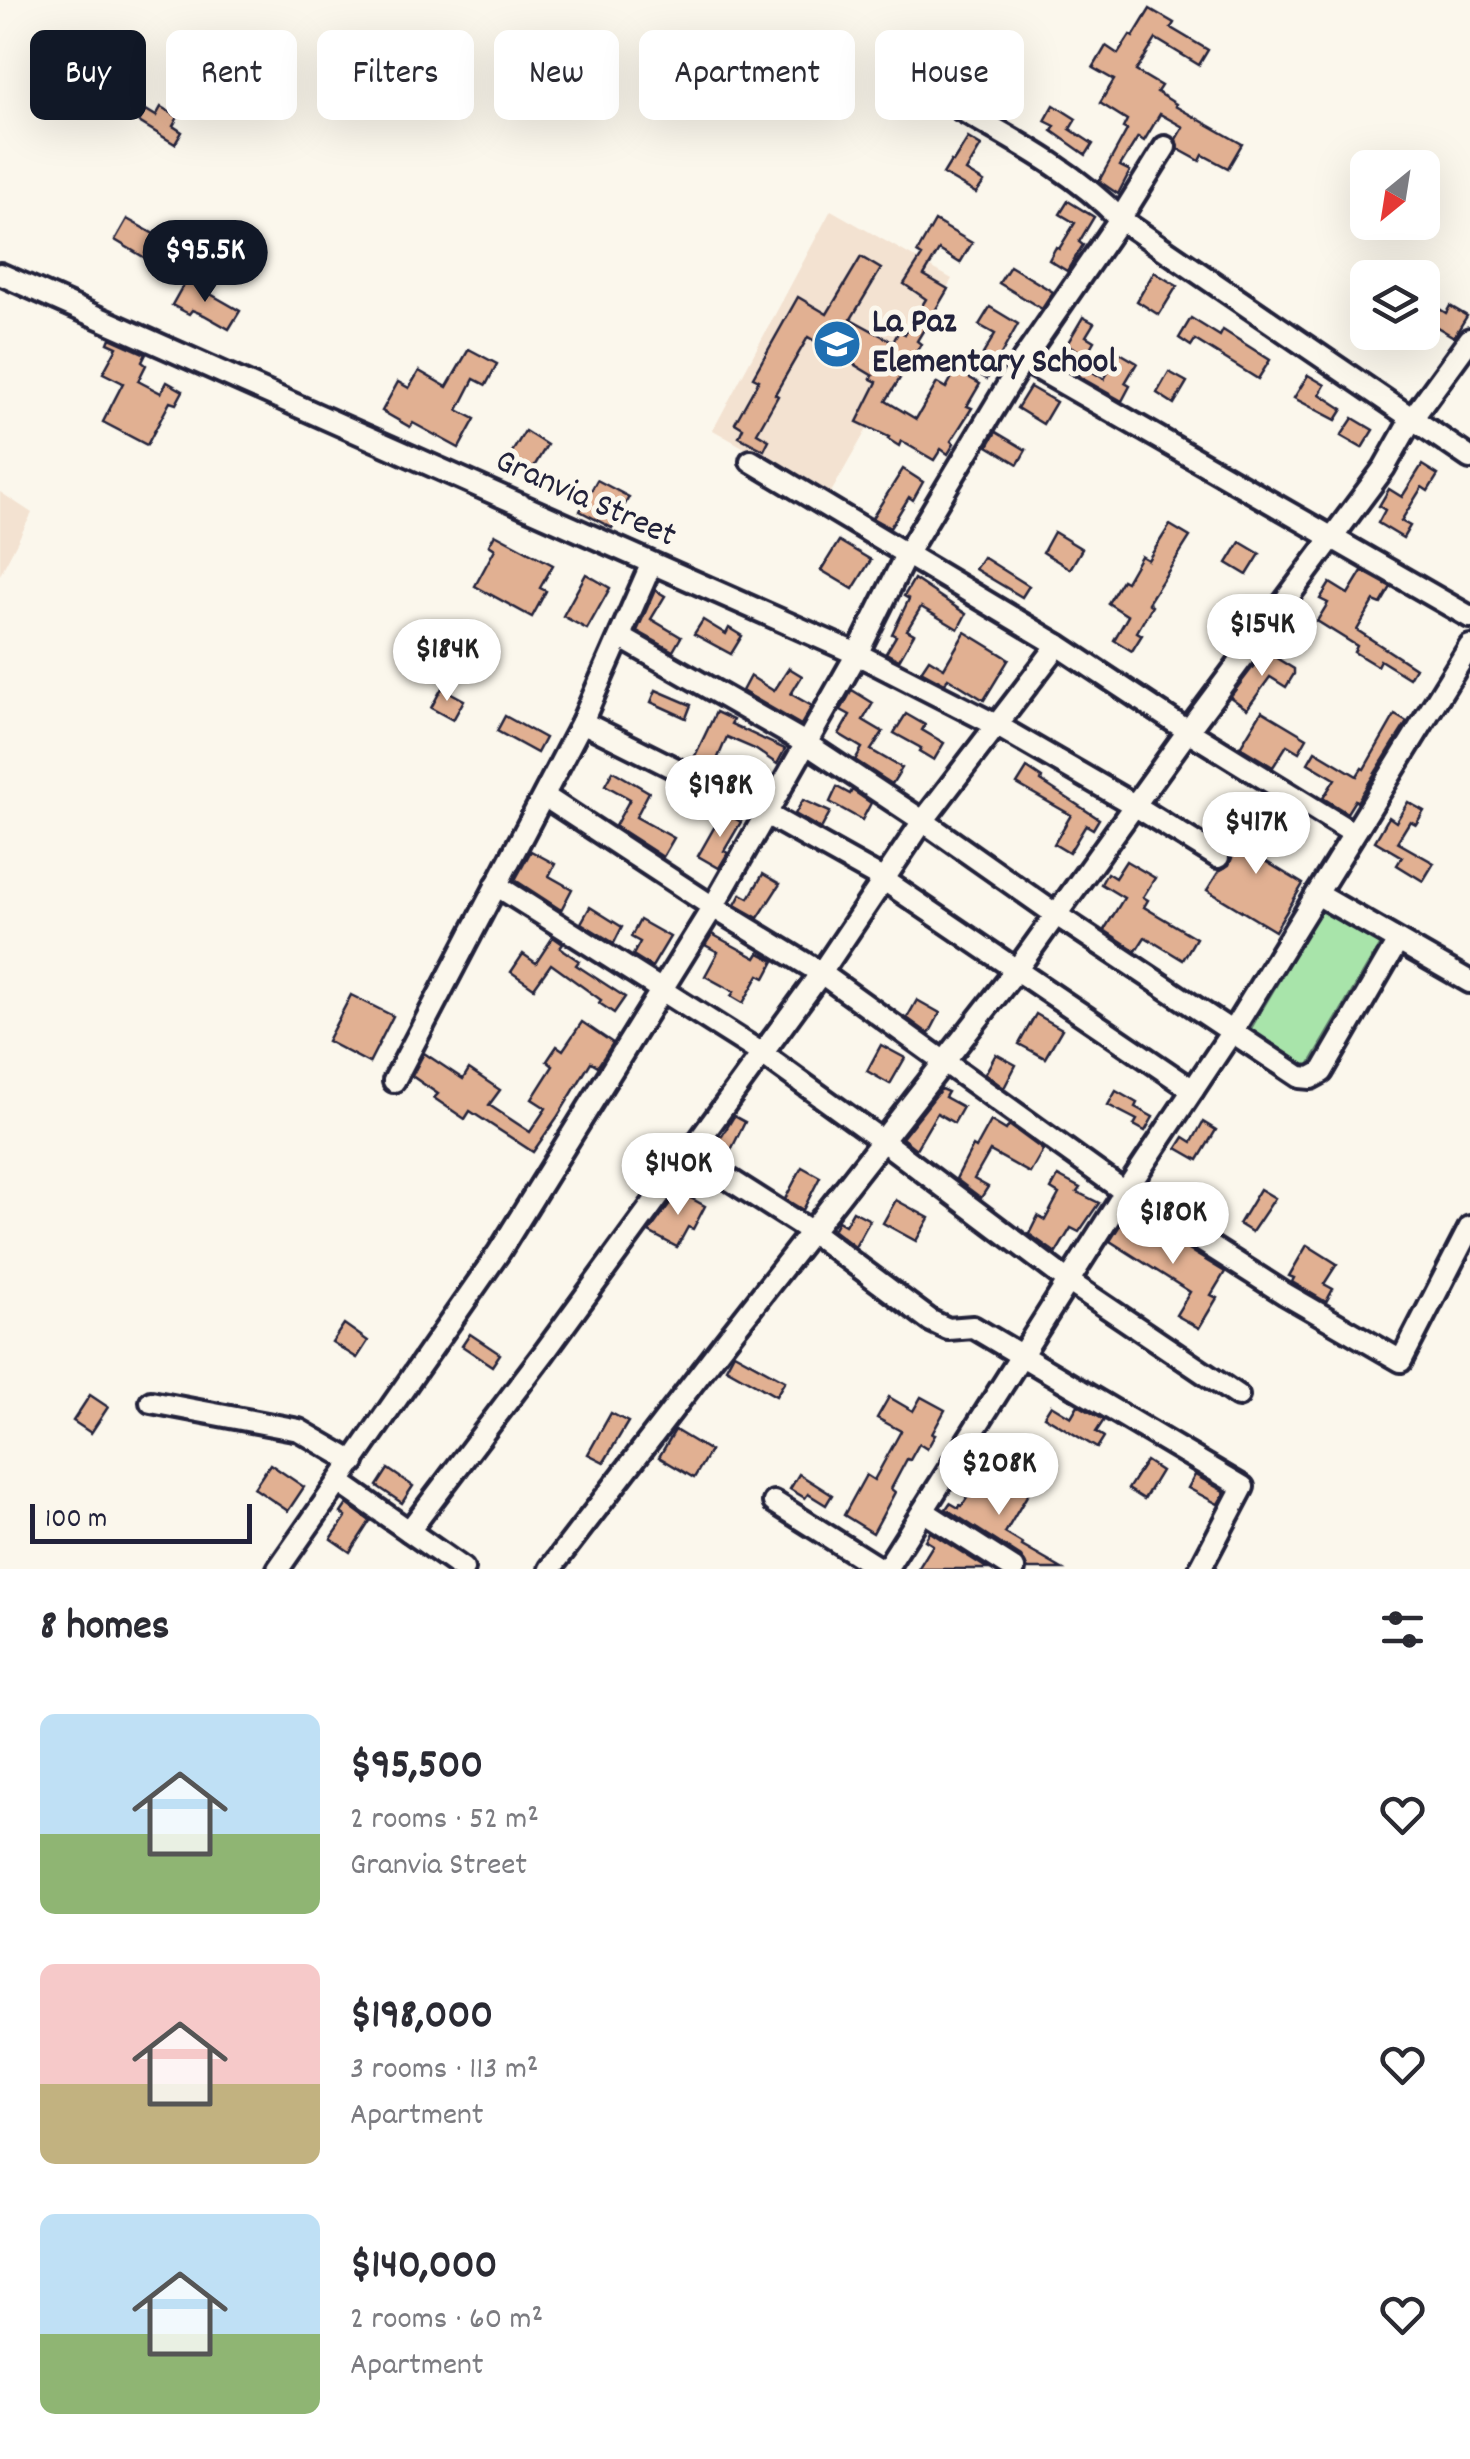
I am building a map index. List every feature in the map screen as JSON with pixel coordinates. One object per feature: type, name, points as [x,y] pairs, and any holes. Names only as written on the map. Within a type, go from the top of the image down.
[{"type":"street","points":[[980,120],[1042,156],[1120,219],[1470,458]]},
{"type":"street","points":[[278,1569],[500,1252],[713,907],[857,654],[906,552],[1023,360],[1165,147]]},
{"type":"street","name":"Granvia Street","points":[[0,274],[857,654],[996,725],[1218,857]]},
{"type":"street","points":[[550,1569],[1017,969],[1384,468],[1411,420],[1470,339]]},
{"type":"street","points":[[1023,360],[1470,617]]},
{"type":"street","points":[[751,461],[1058,645],[1353,833]]},
{"type":"street","points":[[394,1081],[582,722],[651,565]]},
{"type":"street","points":[[620,637],[807,744],[1300,1077],[1311,1078],[1322,1072],[1398,941]]},
{"type":"street","points":[[408,1531],[820,974],[922,820],[1058,645]]},
{"type":"street","points":[[774,1502],[884,1569],[1231,1032],[1470,646]]},
{"type":"street","points":[[582,722],[766,814],[884,880],[1192,1090]]},
{"type":"street","points":[[544,796],[820,974],[1125,1192],[1285,1294],[1402,1360],[1470,1227]]},
{"type":"street","points":[[496,885],[761,1053],[1068,1280],[1238,1396]]},
{"type":"street","points":[[1318,894],[1470,982]]},
{"type":"street","points":[[688,1153],[812,1232],[931,1321],[948,1329],[973,1326],[1243,1488],[1200,1569]]},
{"type":"street","points":[[151,1402],[299,1430],[354,1462]]},
{"type":"street","points":[[339,1482],[463,1569]]},
{"type":"street","points":[[923,1511],[1014,1569]]},
{"type":"shaded area","name":"La Paz Elementary School","points":[[831,210],[952,279],[829,496],[713,430]]},
{"type":"shaded area","points":[[0,492],[32,513],[0,575]]},
{"type":"green space","points":[[1322,907],[1382,941],[1307,1069],[1247,1035]]},
{"type":"building","points":[[1150,9],[1174,23],[1171,28],[1208,50],[1199,65],[1156,39],[1136,71],[1161,86],[1157,92],[1175,106],[1242,144],[1228,168],[1203,155],[1200,161],[1178,149],[1176,139],[1183,127],[1160,114],[1144,141],[1138,137],[1120,166],[1130,171],[1118,194],[1099,181],[1127,130],[1123,128],[1127,120],[1100,103],[1114,80],[1093,68],[1106,46],[1118,54]]},
{"type":"building","points":[[1054,105],[1076,119],[1070,129],[1093,144],[1086,155],[1052,131],[1055,126],[1045,121]]},
{"type":"building","points":[[161,107],[166,110],[166,120],[176,120],[173,126],[182,132],[175,144],[139,122],[146,120],[146,110],[156,116]]},
{"type":"building","points":[[968,138],[981,146],[966,171],[984,182],[976,193],[943,174]]},
{"type":"building","points":[[1068,201],[1094,217],[1067,271],[1049,260],[1075,223],[1060,214]]},
{"type":"building","points":[[127,219],[170,238],[164,249],[170,252],[162,268],[115,240]]},
{"type":"building","points":[[935,221],[972,243],[960,263],[939,250],[924,275],[948,289],[917,341],[921,344],[886,401],[916,419],[937,383],[946,388],[956,370],[980,384],[948,454],[941,449],[934,460],[857,422],[877,382],[808,337],[757,433],[769,440],[764,450],[739,437],[743,428],[735,423],[759,380],[753,377],[798,297],[827,314],[861,257],[881,269],[851,319],[893,342],[899,331],[905,334],[926,299],[904,284],[922,256],[917,253]]},
{"type":"building","points":[[1010,266],[1053,292],[1042,309],[999,283]]},
{"type":"building","points":[[1154,272],[1177,286],[1159,315],[1137,301]]},
{"type":"building","points":[[186,280],[240,311],[229,329],[204,315],[192,310],[189,314],[172,305]]},
{"type":"building","points":[[1450,306],[1467,316],[1454,337],[1440,329],[1440,309],[1446,313]]},
{"type":"building","points":[[990,307],[1018,324],[987,379],[977,373],[995,334],[979,325]]},
{"type":"building","points":[[1083,317],[1094,323],[1086,336],[1094,341],[1086,355],[1067,344]]},
{"type":"building","points":[[1191,318],[1220,336],[1223,330],[1270,360],[1258,379],[1195,340],[1191,346],[1179,338]]},
{"type":"building","points":[[110,338],[146,354],[142,362],[146,365],[138,381],[161,393],[167,382],[183,391],[176,404],[170,402],[147,445],[103,422],[123,383],[103,373],[117,347],[108,343]]},
{"type":"building","points":[[469,349],[497,364],[486,385],[474,379],[458,410],[475,419],[459,448],[382,411],[398,382],[409,388],[419,371],[447,387]]},
{"type":"building","points":[[1120,353],[1137,363],[1125,383],[1130,386],[1122,401],[1078,376],[1083,366],[1104,379]]},
{"type":"building","points":[[1169,372],[1187,382],[1174,404],[1157,393]]},
{"type":"building","points":[[1308,375],[1325,385],[1320,394],[1343,409],[1336,420],[1294,398]]},
{"type":"building","points":[[1030,387],[1056,402],[1043,424],[1017,408]]},
{"type":"building","points":[[1353,418],[1373,430],[1362,448],[1341,436]]},
{"type":"building","points":[[525,431],[547,445],[532,470],[509,457]]},
{"type":"building","points":[[996,432],[1026,450],[1018,464],[988,446]]},
{"type":"building","points":[[1422,465],[1438,475],[1428,491],[1422,487],[1401,521],[1410,526],[1403,538],[1378,523],[1385,510],[1379,506],[1389,489],[1402,497]]},
{"type":"building","points":[[903,469],[923,482],[890,528],[872,518]]},
{"type":"building","points":[[597,480],[629,497],[612,528],[580,511]]},
{"type":"building","points":[[1170,525],[1190,537],[1148,603],[1152,606],[1137,632],[1142,635],[1132,651],[1114,640],[1128,616],[1108,603],[1141,556],[1148,560]]},
{"type":"building","points":[[1054,532],[1082,549],[1070,569],[1043,552]]},
{"type":"building","points":[[495,534],[553,565],[540,588],[546,591],[532,617],[475,586],[495,549],[489,545]]},
{"type":"building","points":[[839,541],[871,560],[853,589],[821,570]]},
{"type":"building","points":[[1240,542],[1260,554],[1247,575],[1227,563]]},
{"type":"building","points":[[983,557],[1029,586],[1022,597],[975,569]]},
{"type":"building","points":[[1362,571],[1391,587],[1381,604],[1374,601],[1357,630],[1415,668],[1409,678],[1380,660],[1377,666],[1354,652],[1357,646],[1317,621],[1328,603],[1320,599],[1330,583],[1348,594]]},
{"type":"building","points":[[586,574],[610,588],[587,629],[563,616]]},
{"type":"building","points":[[914,579],[966,614],[958,629],[921,607],[907,630],[914,634],[899,660],[886,653],[909,599],[904,596]]},
{"type":"building","points":[[655,590],[665,596],[651,619],[681,637],[673,651],[637,631]]},
{"type":"building","points":[[703,620],[726,634],[729,628],[742,636],[731,654],[694,634]]},
{"type":"building","points":[[965,632],[1009,659],[984,700],[948,678],[945,684],[921,671],[929,659],[944,668]]},
{"type":"building","points":[[1265,651],[1294,669],[1294,674],[1286,687],[1270,677],[1247,709],[1230,697]]},
{"type":"building","points":[[789,668],[802,676],[791,694],[812,706],[801,725],[742,691],[750,676],[774,691]]},
{"type":"building","points":[[442,688],[464,700],[453,720],[431,708]]},
{"type":"building","points":[[656,690],[691,705],[686,718],[651,702]]},
{"type":"building","points":[[852,690],[873,703],[863,720],[883,732],[871,750],[902,768],[892,784],[855,760],[862,748],[839,734],[850,715],[841,710]]},
{"type":"building","points":[[1262,711],[1307,738],[1299,752],[1287,745],[1273,767],[1240,747]]},
{"type":"building","points":[[716,712],[733,720],[731,724],[785,749],[777,764],[727,737],[713,769],[693,760]]},
{"type":"building","points":[[906,714],[925,725],[922,730],[944,743],[934,760],[894,733]]},
{"type":"building","points":[[1395,715],[1407,722],[1357,802],[1347,813],[1323,798],[1335,779],[1308,763],[1315,751],[1357,776]]},
{"type":"building","points":[[505,716],[545,738],[537,753],[497,731]]},
{"type":"building","points":[[1027,768],[1099,819],[1093,829],[1086,825],[1069,853],[1054,844],[1071,815],[1017,784]]},
{"type":"building","points":[[613,771],[649,792],[636,817],[674,838],[663,857],[615,826],[630,799],[605,785]]},
{"type":"building","points":[[837,787],[850,794],[852,790],[871,803],[862,820],[830,802]]},
{"type":"building","points":[[803,800],[830,812],[821,829],[795,814]]},
{"type":"building","points":[[1408,802],[1424,811],[1416,824],[1410,821],[1397,842],[1434,863],[1423,881],[1397,865],[1402,857],[1375,841],[1389,817],[1396,822]]},
{"type":"building","points":[[723,812],[741,822],[719,868],[698,856]]},
{"type":"building","points":[[1254,816],[1282,833],[1265,861],[1303,884],[1275,931],[1207,890],[1219,871],[1229,865],[1230,852]]},
{"type":"building","points":[[531,851],[555,864],[549,876],[572,889],[561,910],[515,880]]},
{"type":"building","points":[[1126,861],[1155,878],[1143,897],[1148,900],[1144,907],[1196,938],[1183,960],[1145,937],[1136,951],[1104,930],[1124,898],[1101,884],[1107,873],[1115,878]]},
{"type":"building","points":[[763,874],[780,884],[758,918],[735,905],[741,894],[749,898]]},
{"type":"building","points":[[590,907],[622,927],[614,943],[581,923]]},
{"type":"building","points":[[640,920],[670,937],[652,967],[633,955],[640,942],[631,937]]},
{"type":"building","points":[[712,934],[756,958],[759,953],[774,961],[765,978],[759,975],[743,1003],[731,996],[734,992],[705,976],[718,952],[705,945]]},
{"type":"building","points":[[553,937],[563,944],[560,948],[579,961],[576,965],[625,997],[614,1013],[551,964],[534,988],[511,972],[523,954],[536,963]]},
{"type":"building","points":[[351,995],[393,1016],[369,1063],[327,1041]]},
{"type":"building","points":[[917,1000],[940,1013],[929,1034],[907,1018]]},
{"type":"building","points":[[1036,1014],[1062,1029],[1045,1058],[1019,1044]]},
{"type":"building","points":[[582,1022],[613,1043],[598,1066],[591,1062],[533,1152],[470,1111],[465,1119],[434,1098],[438,1094],[412,1076],[424,1053],[463,1079],[469,1069],[500,1090],[489,1105],[530,1132],[546,1108],[532,1099],[553,1066],[547,1061],[557,1046],[563,1050]]},
{"type":"building","points":[[881,1045],[905,1058],[890,1084],[867,1071]]},
{"type":"building","points":[[996,1054],[1016,1065],[1004,1088],[985,1074]]},
{"type":"building","points":[[941,1089],[948,1092],[945,1097],[963,1107],[954,1123],[937,1113],[916,1149],[902,1138]]},
{"type":"building","points":[[1116,1091],[1153,1117],[1145,1131],[1134,1125],[1137,1120],[1108,1105]]},
{"type":"building","points":[[734,1116],[745,1122],[726,1160],[709,1150]]},
{"type":"building","points":[[991,1121],[1006,1130],[1009,1125],[1043,1150],[1030,1173],[990,1151],[974,1179],[988,1187],[981,1198],[956,1179]]},
{"type":"building","points":[[1203,1122],[1216,1130],[1198,1160],[1177,1148],[1184,1137],[1192,1142]]},
{"type":"building","points":[[802,1167],[820,1177],[803,1210],[785,1199]]},
{"type":"building","points":[[1058,1176],[1099,1203],[1079,1232],[1071,1228],[1056,1253],[1029,1234],[1038,1216],[1045,1220],[1059,1194],[1051,1189]]},
{"type":"building","points":[[681,1188],[705,1206],[693,1229],[688,1227],[677,1247],[649,1232]]},
{"type":"building","points":[[1260,1189],[1275,1198],[1252,1232],[1239,1224]]},
{"type":"building","points":[[896,1200],[929,1218],[916,1241],[883,1223]]},
{"type":"building","points":[[853,1211],[870,1220],[855,1247],[833,1230],[838,1221],[845,1225]]},
{"type":"building","points":[[1125,1217],[1148,1232],[1151,1227],[1225,1272],[1211,1295],[1217,1298],[1199,1328],[1176,1315],[1190,1292],[1110,1241]]},
{"type":"building","points":[[1307,1245],[1337,1264],[1324,1284],[1333,1289],[1326,1302],[1292,1282],[1294,1278],[1289,1276]]},
{"type":"building","points":[[344,1324],[368,1341],[357,1358],[332,1342]]},
{"type":"building","points":[[470,1334],[500,1354],[492,1366],[462,1346]]},
{"type":"building","points":[[734,1353],[785,1381],[776,1396],[726,1368]]},
{"type":"building","points":[[90,1395],[108,1407],[91,1433],[73,1421]]},
{"type":"building","points":[[889,1397],[913,1411],[921,1397],[945,1410],[927,1449],[919,1444],[907,1459],[873,1533],[844,1515],[866,1475],[874,1480],[901,1431],[877,1418]]},
{"type":"building","points":[[1051,1405],[1071,1417],[1078,1405],[1104,1420],[1096,1432],[1104,1437],[1097,1448],[1044,1416]]},
{"type":"building","points":[[611,1413],[628,1422],[604,1462],[588,1454]]},
{"type":"building","points":[[675,1430],[710,1451],[694,1478],[659,1457]]},
{"type":"building","points":[[1146,1461],[1161,1471],[1144,1499],[1128,1489]]},
{"type":"building","points":[[270,1464],[304,1487],[288,1511],[254,1488]]},
{"type":"building","points":[[388,1469],[413,1486],[402,1503],[377,1486]]},
{"type":"building","points":[[799,1474],[832,1495],[826,1505],[790,1489]]},
{"type":"building","points":[[995,1474],[1028,1494],[1005,1533],[1062,1569],[1028,1569],[1021,1557],[946,1509],[950,1503],[962,1506],[974,1487],[984,1493]]},
{"type":"building","points":[[1195,1475],[1225,1492],[1218,1504],[1188,1488]]},
{"type":"building","points":[[347,1504],[370,1521],[350,1552],[331,1539],[346,1517],[341,1513]]},
{"type":"building","points":[[930,1532],[988,1569],[918,1569],[933,1545],[925,1540]]},
{"type":"place","name":"La Paz Elementary School","points":[[837,344]]}]
